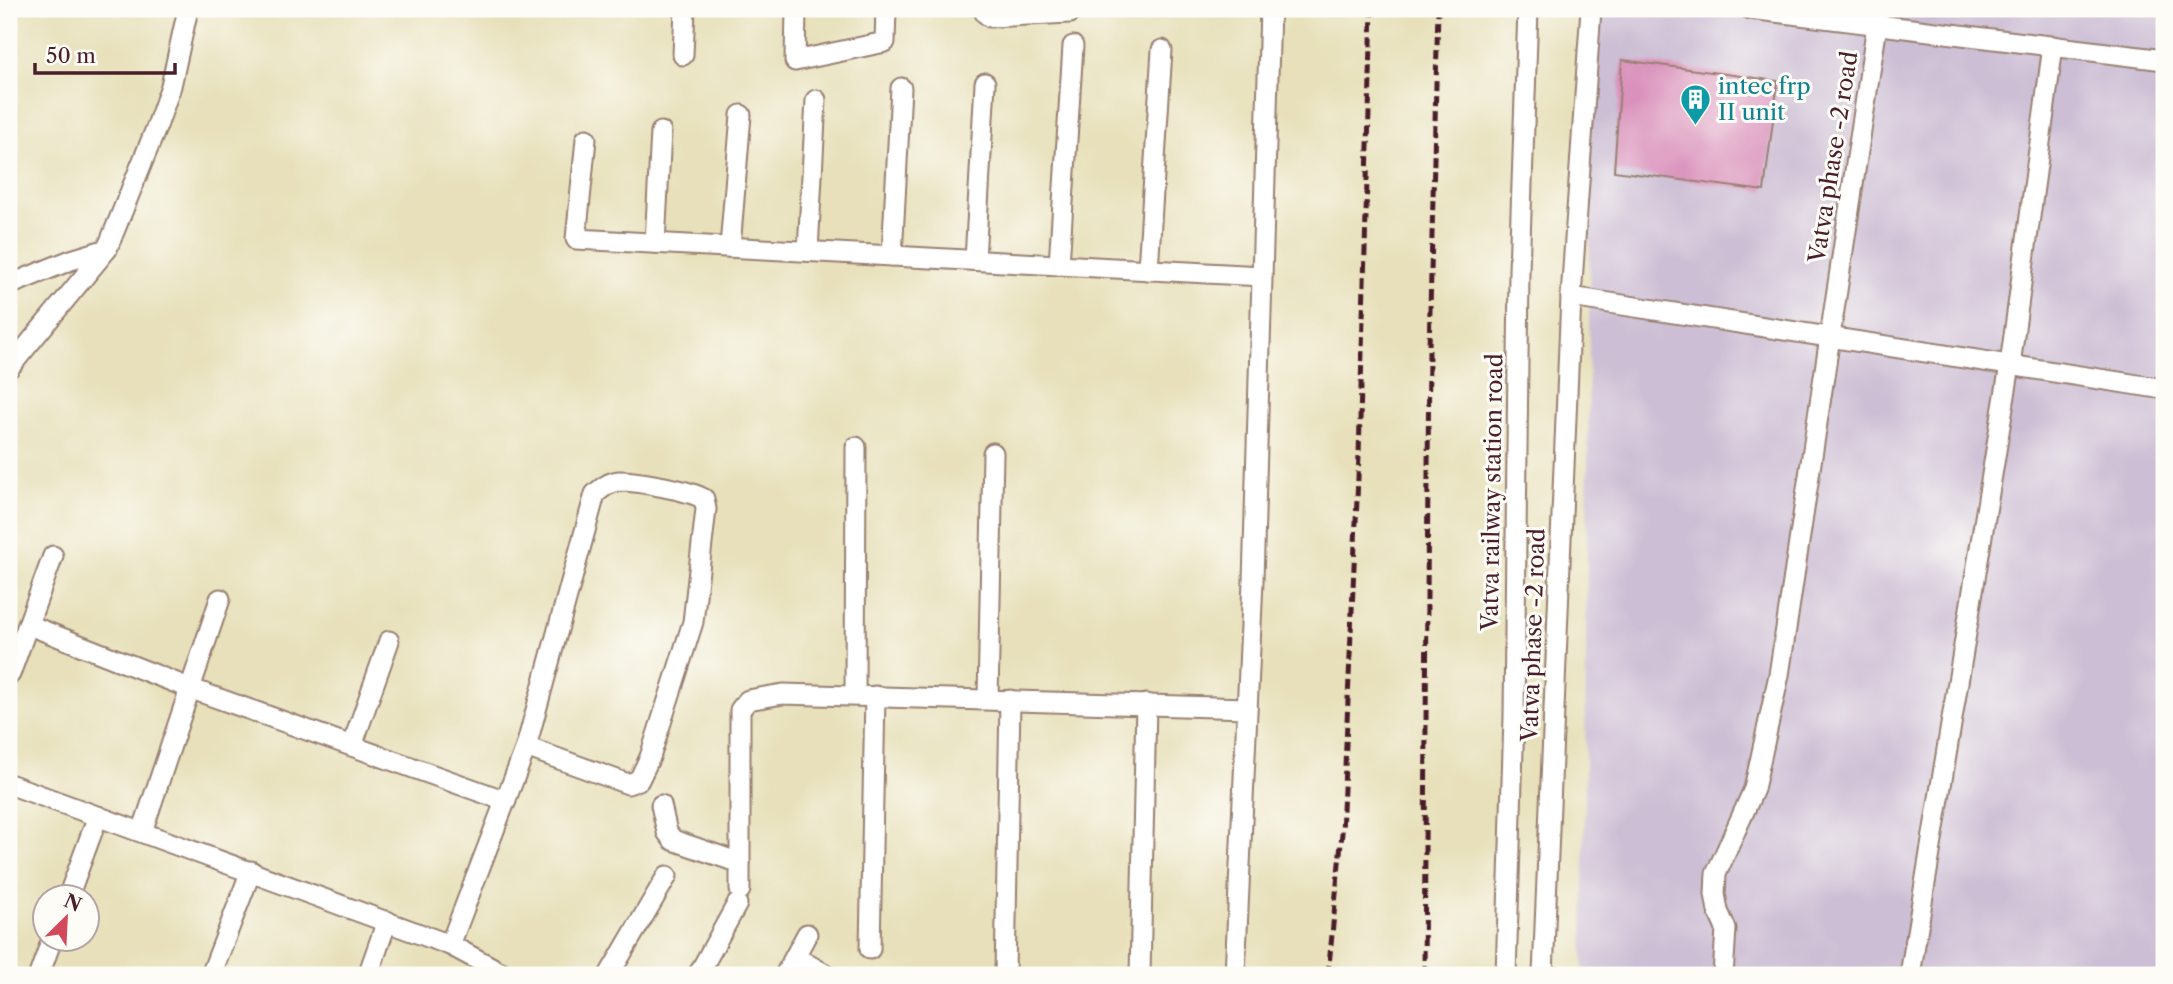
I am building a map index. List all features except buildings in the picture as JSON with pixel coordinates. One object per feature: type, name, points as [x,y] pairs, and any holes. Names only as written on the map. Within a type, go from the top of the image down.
[{"type":"street","points":[[9,368],[107,249],[171,86],[188,9]]},
{"type":"street","points":[[683,55],[685,9]]},
{"type":"street","points":[[796,9],[795,61],[885,42],[886,9]]},
{"type":"street","points":[[984,9],[990,17],[1070,13],[1074,9]]},
{"type":"street","points":[[1235,975],[1253,581],[1270,9]]},
{"type":"street","name":"Vatva railway station road","points":[[1506,975],[1514,717],[1519,271],[1528,9]]},
{"type":"street","name":"Vatva phase -2 road","points":[[1543,975],[1571,298],[1591,9]]},
{"type":"street","name":"Vatva phase -2 road","points":[[1750,9],[2164,60]]},
{"type":"street","name":"Vatva phase -2 road","points":[[1723,975],[1727,929],[1718,911],[1716,874],[1754,789],[1779,675],[1877,24]]},
{"type":"street","points":[[1059,265],[1073,46]]},
{"type":"street","points":[[1910,975],[2010,365],[2053,47]]},
{"type":"street","points":[[1148,270],[1162,50]]},
{"type":"street","points":[[975,260],[985,83]]},
{"type":"street","points":[[892,256],[901,88]]},
{"type":"street","points":[[808,251],[816,100]]},
{"type":"street","points":[[730,247],[741,116]]},
{"type":"street","points":[[655,243],[661,132]]},
{"type":"street","points":[[586,139],[576,239],[1262,276]]},
{"type":"street","points":[[9,285],[107,249]]},
{"type":"street","points":[[1571,298],[2164,389]]},
{"type":"street","points":[[856,447],[870,949]]},
{"type":"street","points":[[988,699],[993,453]]},
{"type":"street","points":[[450,945],[526,747],[595,494],[618,481],[684,490],[704,499],[706,509],[693,622],[650,757],[639,780],[628,784],[526,747]]},
{"type":"street","points":[[10,674],[53,555]]},
{"type":"street","points":[[142,832],[220,599]]},
{"type":"street","points":[[29,625],[189,688],[506,801]]},
{"type":"street","points":[[352,747],[389,641]]},
{"type":"street","points":[[698,975],[739,897],[740,715],[743,704],[748,700],[783,694],[1247,708]]},
{"type":"street","points":[[1005,975],[1010,700]]},
{"type":"street","points":[[1140,975],[1146,705]]},
{"type":"street","points":[[9,783],[450,945],[506,975]]},
{"type":"street","points":[[661,805],[667,832],[673,840],[740,863]]},
{"type":"street","points":[[73,883],[98,816]]},
{"type":"street","points":[[211,975],[251,872]]},
{"type":"street","points":[[609,975],[667,876]]},
{"type":"street","points":[[368,975],[387,921]]},
{"type":"street","points":[[785,975],[807,934]]},
{"type":"street","points":[[39,975],[47,953]]},
{"type":"street","points":[[794,957],[827,975]]},
{"type":"shaded area","points":[[1592,9],[2164,9],[2164,975],[1583,975]]},
{"type":"railway","points":[[1328,975],[1342,833],[1359,455],[1372,9]]},
{"type":"railway","points":[[1424,975],[1429,348],[1438,9]]},
{"type":"place","name":"intec frp II unit","points":[[1695,126]]}]
